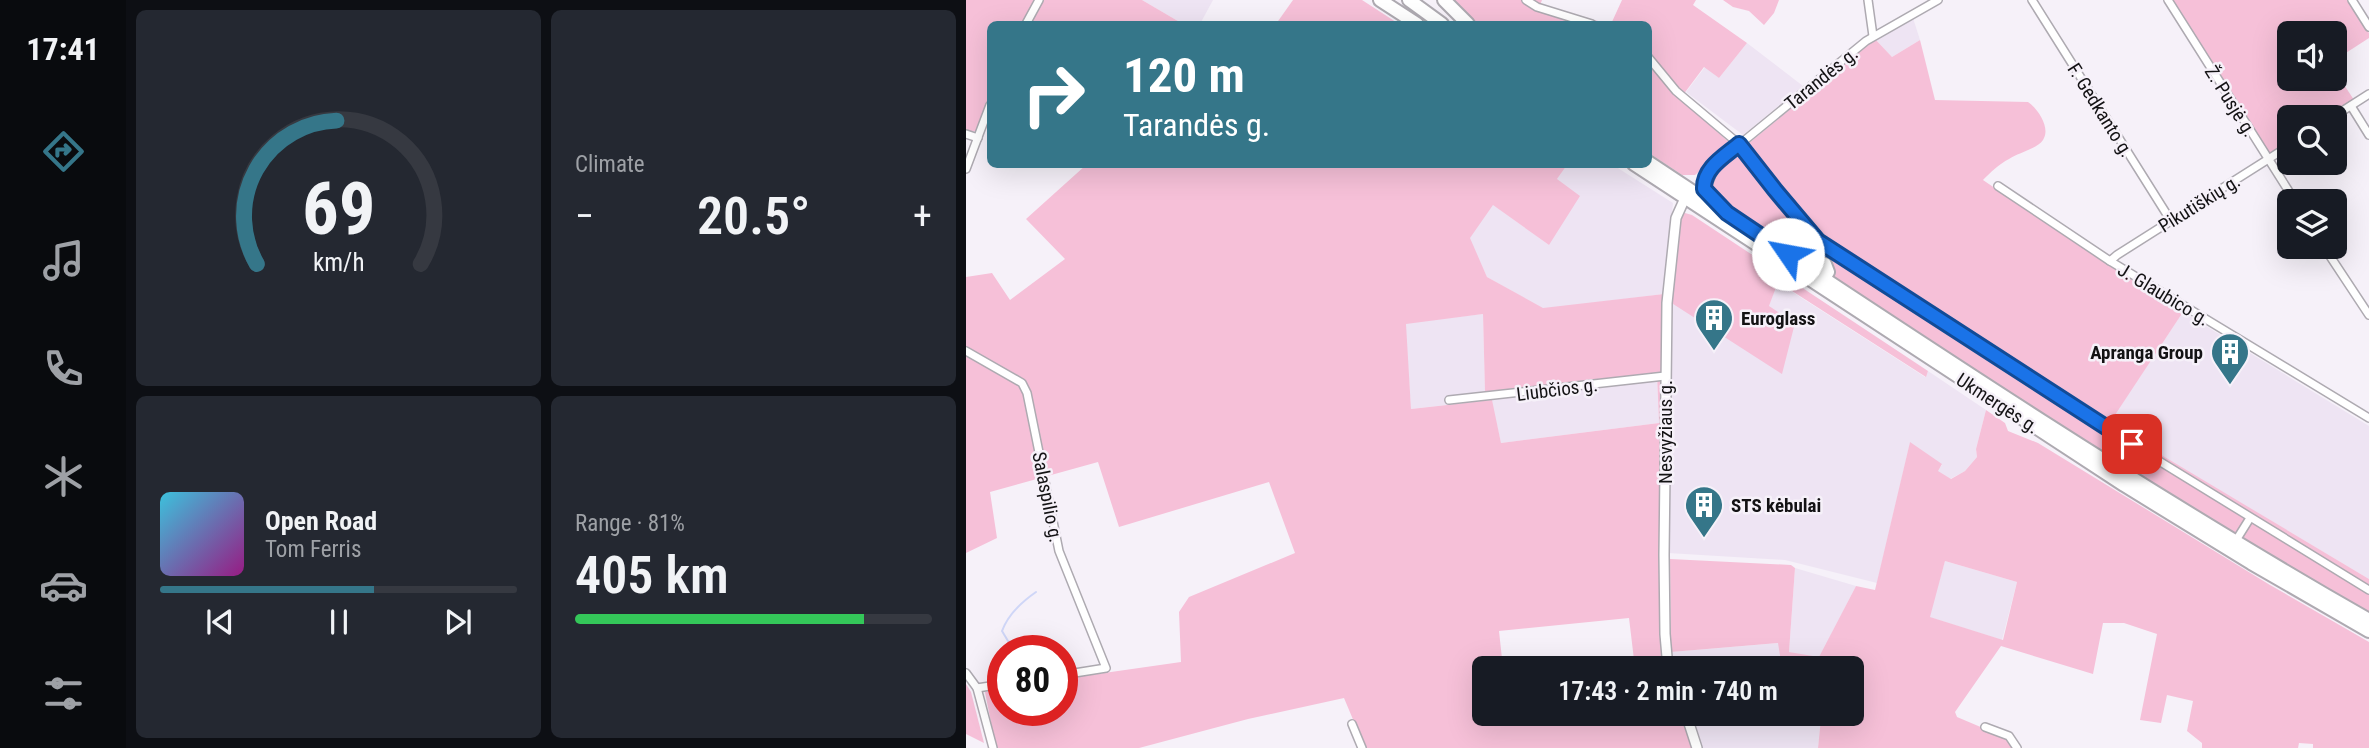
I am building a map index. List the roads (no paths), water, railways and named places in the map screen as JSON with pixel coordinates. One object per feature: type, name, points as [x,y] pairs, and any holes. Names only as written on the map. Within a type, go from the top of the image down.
[{"type":"highway","points":[[1380,0],[1412,21]]},
{"type":"highway","points":[[1396,0],[1420,21]]},
{"type":"highway","points":[[1409,0],[1438,21]]},
{"type":"highway","points":[[1444,0],[1465,21]]},
{"type":"highway","points":[[1652,164],[1788,254],[1825,264],[1829,272],[1819,279],[1793,270]]},
{"type":"highway","points":[[1662,170],[1692,179],[1712,167]]},
{"type":"highway","points":[[1712,167],[1704,181],[1704,189],[1727,213]]},
{"type":"highway","name":"Ukmergės g.","points":[[1640,168],[2124,485],[2369,631]]},
{"type":"highway","name":"Ukmergės g.","points":[[1824,278],[2056,430],[2234,542],[2369,620]]},
{"type":"street","points":[[1028,21],[1039,0]]},
{"type":"street","points":[[1526,0],[1584,21]]},
{"type":"street","points":[[1868,0],[1874,36]]},
{"type":"street","points":[[1919,0],[1924,9]]},
{"type":"street","name":"Tarandės g.","points":[[1712,167],[1874,36],[1938,0]]},
{"type":"street","name":"F. Gedkanto g.","points":[[2032,0],[2171,221]]},
{"type":"street","name":"Ž. Pusjė g.","points":[[2168,0],[2287,189]]},
{"type":"street","points":[[2352,0],[2369,27]]},
{"type":"street","points":[[1652,62],[1676,91],[1739,144],[1818,241],[2120,437],[2369,590]]},
{"type":"street","points":[[2347,108],[2369,94]]},
{"type":"street","points":[[2351,106],[2369,135]]},
{"type":"street","points":[[966,169],[987,113]]},
{"type":"street","points":[[966,134],[978,138]]},
{"type":"street","name":"Pikutiškių g.","points":[[2110,261],[2277,153]]},
{"type":"street","name":"J. Glaubico g.","points":[[1998,186],[2110,261],[2369,418]]},
{"type":"street","name":"Nesvyžiaus g.","points":[[1667,656],[1665,376],[1669,284],[1676,218],[1679,206],[1685,198]]},
{"type":"street","points":[[2332,259],[2369,315]]},
{"type":"street","name":"Salaspilio g.","points":[[966,351],[1022,383],[1027,393],[1058,548],[1106,668],[1078,672]]},
{"type":"street","name":"Liubčios g.","points":[[1449,400],[1665,376]]},
{"type":"street","points":[[2234,542],[2250,518]]},
{"type":"street","points":[[966,673],[977,688],[993,748]]},
{"type":"street","points":[[977,688],[987,686]]},
{"type":"street","points":[[1352,724],[1362,748]]},
{"type":"street","points":[[1690,726],[1697,748]]},
{"type":"street","points":[[1985,727],[2009,736],[2018,748]]},
{"type":"waterway","points":[[1004,635],[1002,631],[1008,619],[1036,592]]},
{"type":"place","name":"Euroglass","points":[[1714,352]]},
{"type":"place","name":"Apranga Group","points":[[2230,386]]},
{"type":"place","name":"STS kėbulai","points":[[1704,539]]}]
